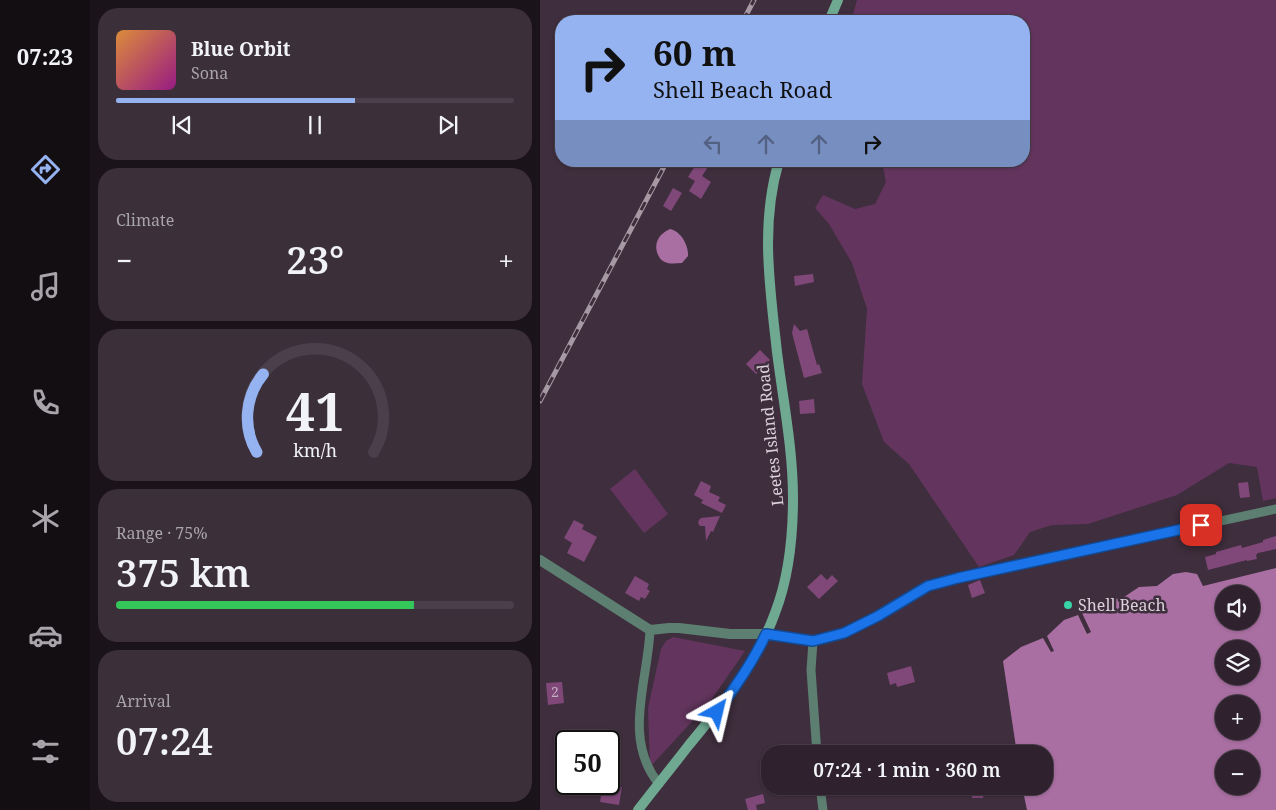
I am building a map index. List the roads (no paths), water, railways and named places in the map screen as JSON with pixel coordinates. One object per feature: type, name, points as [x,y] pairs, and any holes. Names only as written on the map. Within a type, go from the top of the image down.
[{"type":"main road","points":[[832,15],[838,0]]},
{"type":"main road","name":"Leetes Island Road","points":[[638,810],[744,676],[776,613],[785,581],[791,548],[793,519],[792,468],[768,267],[769,215],[778,167]]},
{"type":"street","points":[[540,560],[650,630],[679,628],[730,634],[766,634],[813,641],[844,633],[878,616],[928,586],[1276,509]]},
{"type":"street","points":[[650,630],[648,658],[640,702],[639,727],[645,760],[652,776],[659,784]]},
{"type":"street","points":[[813,641],[811,670],[815,745]]},
{"type":"street","points":[[821,795],[823,810]]},
{"type":"railway","points":[[746,15],[754,0]]},
{"type":"railway","points":[[540,401],[664,167]]},
{"type":"place","name":"Shell Beach","points":[[1068,605]]}]
